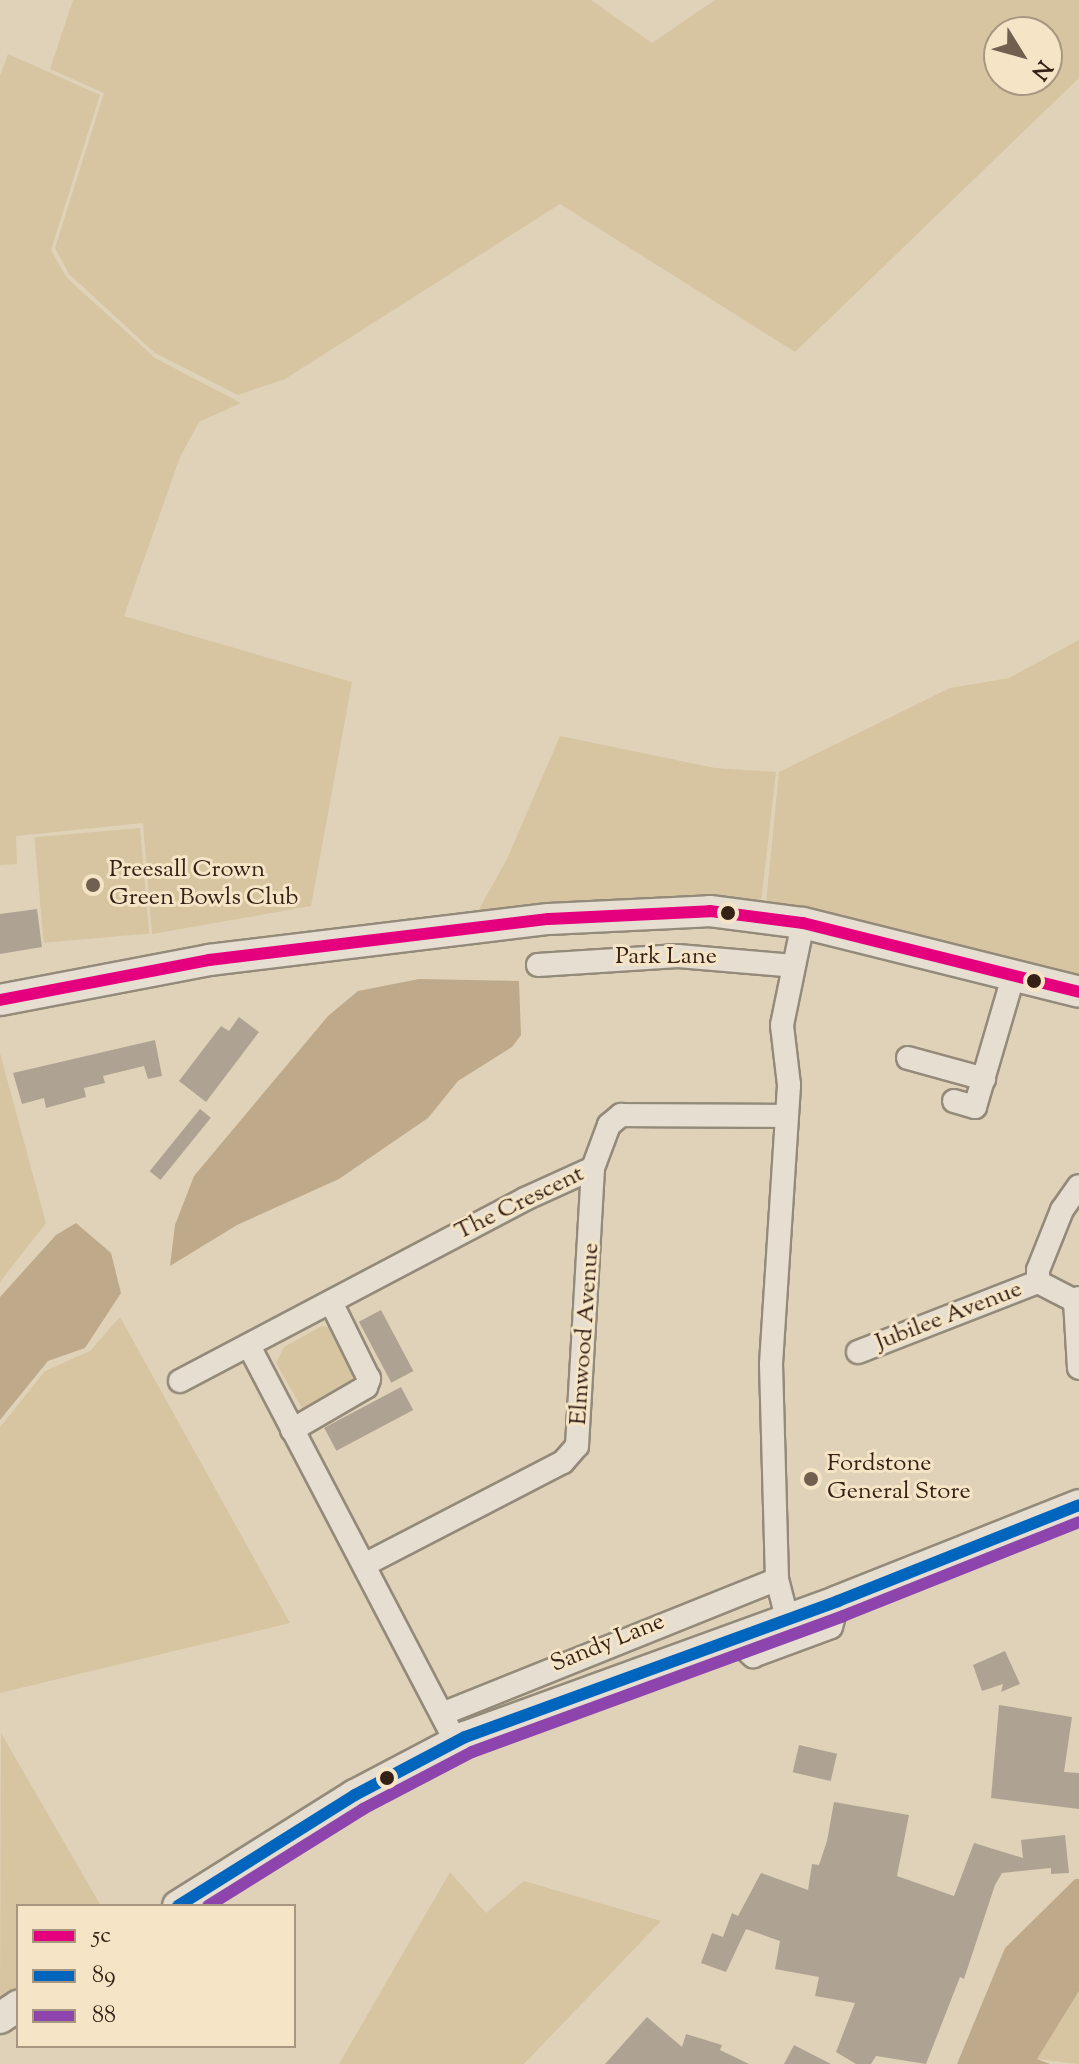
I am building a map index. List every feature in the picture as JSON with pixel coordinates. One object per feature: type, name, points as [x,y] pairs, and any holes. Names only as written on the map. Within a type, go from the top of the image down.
[{"type":"main road","name":"Park Lane","points":[[0,1000],[209,960],[549,919],[710,911],[803,923],[1079,992]]},
{"type":"main road","name":"Sandy Lane","points":[[181,1904],[355,1795],[456,1742],[733,1637],[838,1601],[1079,1505]]},
{"type":"street","points":[[787,1618],[777,1579],[771,1364],[787,1116],[788,1064],[782,1025],[803,923]]},
{"type":"street","name":"Park Lane","points":[[538,965],[678,956],[794,966]]},
{"type":"street","points":[[954,1101],[975,1107],[1014,974]]},
{"type":"street","points":[[908,1058],[984,1079]]},
{"type":"street","name":"The Crescent","points":[[180,1381],[593,1168],[606,1132],[621,1115],[787,1116]]},
{"type":"street","name":"Elmwood Avenue","points":[[364,1565],[572,1455],[579,1437],[593,1168]]},
{"type":"street","points":[[1079,1186],[1052,1232],[1038,1270],[1038,1282],[1077,1300],[1079,1368]]},
{"type":"street","name":"Jubilee Avenue","points":[[858,1352],[1038,1282]]},
{"type":"street","points":[[292,1430],[366,1387],[369,1379],[331,1302]]},
{"type":"street","points":[[249,1346],[456,1742]]},
{"type":"street","name":"Sandy Lane","points":[[442,1714],[777,1579]]},
{"type":"street","points":[[733,1637],[753,1656],[831,1627],[838,1601]]},
{"type":"shaded area","points":[[73,0],[591,0],[652,43],[715,0],[1079,0],[1079,78],[1063,93],[1063,16],[983,16],[983,96],[1060,96],[795,352],[560,204],[285,379],[238,395],[155,353],[69,274],[55,248],[104,93],[50,69]]},
{"type":"shaded area","points":[[8,54],[100,95],[51,250],[66,277],[155,358],[241,403],[199,422],[180,457],[124,616],[352,682],[311,906],[152,934],[143,823],[16,836],[17,864],[0,865],[0,76]]},
{"type":"shaded area","points":[[1079,640],[1079,979],[766,903],[779,772],[950,688],[1009,678]]},
{"type":"shaded area","points":[[560,736],[715,768],[776,772],[761,903],[478,911],[507,859]]},
{"type":"shaded area","name":"Preesall Crown Green Bowls Club","points":[[140,828],[149,934],[44,943],[34,837]]},
{"type":"shaded area","points":[[419,979],[519,981],[521,1035],[512,1047],[458,1081],[428,1118],[339,1179],[237,1225],[170,1266],[175,1225],[194,1176],[328,1016],[358,991]]},
{"type":"shaded area","points":[[0,1053],[46,1223],[0,1282]]},
{"type":"shaded area","points":[[76,1223],[111,1253],[121,1293],[85,1348],[48,1361],[0,1420],[0,1297],[56,1235]]},
{"type":"shaded area","points":[[120,1317],[290,1623],[0,1693],[0,1427],[45,1371],[90,1351]]},
{"type":"shaded area","points":[[322,1326],[334,1328],[357,1380],[303,1410],[276,1363],[284,1347]]},
{"type":"shaded area","points":[[1,1733],[100,1904],[16,1904],[16,1996],[0,2006]]},
{"type":"shaded area","points":[[450,1872],[486,1913],[524,1881],[661,1921],[524,2064],[339,2064]]},
{"type":"shaded area","points":[[1075,1879],[1079,1879],[1079,1991],[1037,2059],[1050,2064],[957,2064],[1005,1948]]},
{"type":"shaded area","points":[[1079,1991],[1079,2064],[1036,2059]]},
{"type":"building","points":[[37,909],[42,947],[0,954],[0,914]]},
{"type":"building","points":[[239,1017],[259,1032],[206,1102],[179,1081],[221,1026],[229,1031]]},
{"type":"building","points":[[155,1040],[162,1076],[148,1079],[144,1066],[103,1076],[105,1083],[84,1088],[86,1097],[46,1108],[44,1098],[22,1104],[13,1073]]},
{"type":"building","points":[[200,1109],[211,1118],[161,1180],[150,1171]]},
{"type":"building","points":[[381,1310],[413,1371],[391,1383],[359,1322]]},
{"type":"building","points":[[401,1387],[413,1410],[336,1451],[324,1428]]},
{"type":"building","points":[[1005,1651],[1020,1684],[1001,1692],[1003,1684],[982,1691],[973,1665]]},
{"type":"building","points":[[999,1705],[1072,1717],[1064,1772],[1079,1773],[1079,1809],[991,1798]]},
{"type":"building","points":[[799,1745],[837,1754],[831,1781],[793,1772]]},
{"type":"building","points":[[834,1802],[909,1815],[897,1876],[954,1896],[974,1843],[1023,1858],[1021,1840],[1065,1835],[1069,1873],[1051,1874],[1051,1868],[1002,1873],[995,1885],[964,1979],[960,1977],[926,2064],[876,2056],[871,2064],[856,2064],[836,2052],[855,2003],[815,1996],[819,1977],[775,1969],[780,1941],[746,1929],[726,1972],[701,1963],[712,1933],[723,1937],[732,1913],[738,1916],[761,1873],[808,1890],[812,1864],[819,1865],[827,1841]]},
{"type":"building","points":[[647,2017],[682,2047],[686,2034],[722,2045],[720,2050],[749,2064],[605,2064]]},
{"type":"building","points":[[794,2045],[831,2064],[784,2064]]},
{"type":"transit line","name":"5c","points":[[0,1000],[209,960],[549,919],[710,911],[803,923],[1079,992]]},
{"type":"transit line","name":"89","points":[[181,1904],[355,1795],[465,1737],[838,1601],[1079,1505]]},
{"type":"transit line","name":"88","points":[[211,1904],[363,1809],[472,1752],[843,1616],[1079,1522]]},
{"type":"place","name":"Preesall Crown Green Bowls Club","points":[[93,885]]},
{"type":"place","name":"Fordstone General Store","points":[[811,1479]]}]
